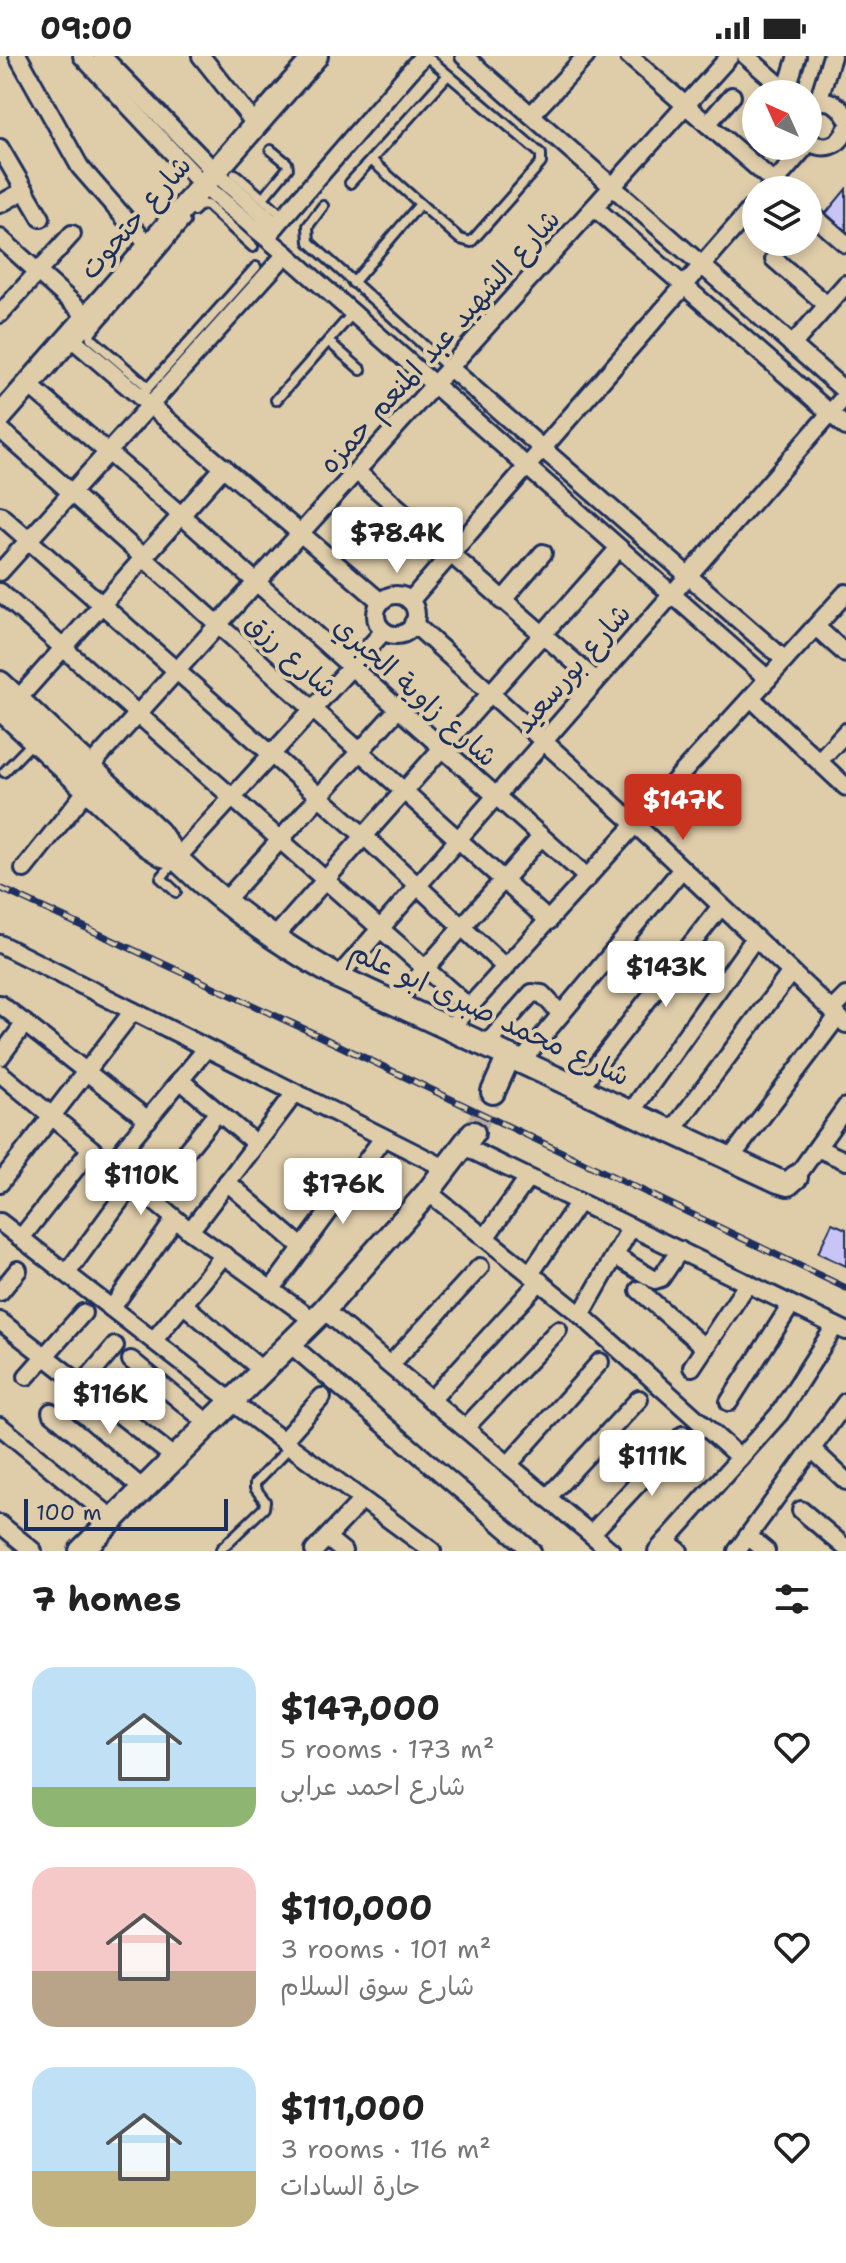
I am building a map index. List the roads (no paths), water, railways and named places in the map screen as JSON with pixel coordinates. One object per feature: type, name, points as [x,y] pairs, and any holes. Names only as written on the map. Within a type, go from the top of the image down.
[{"type":"street","points":[[18,56],[80,167],[149,246]]},
{"type":"street","points":[[82,56],[217,177]]},
{"type":"street","points":[[102,56],[270,232],[286,254],[768,679]]},
{"type":"street","points":[[201,56],[256,125]]},
{"type":"street","points":[[270,232],[424,56]]},
{"type":"street","points":[[464,56],[846,393]]},
{"type":"street","points":[[531,115],[586,56]]},
{"type":"street","points":[[629,56],[763,176]]},
{"type":"street","name":"شارع الشهيد عبد المنعم حمزه","points":[[24,869],[137,715],[730,56]]},
{"type":"street","points":[[791,80],[797,56]]},
{"type":"street","points":[[822,81],[832,56]]},
{"type":"street","points":[[748,57],[774,80]]},
{"type":"street","name":"شارع حتحوت","points":[[0,417],[82,328],[149,246],[217,177],[306,63]]},
{"type":"street","points":[[707,124],[732,96]]},
{"type":"street","points":[[822,102],[844,109]]},
{"type":"street","points":[[822,146],[845,137]]},
{"type":"street","points":[[0,148],[41,218]]},
{"type":"street","points":[[0,204],[25,190]]},
{"type":"street","points":[[595,208],[846,427]]},
{"type":"street","points":[[410,601],[742,219]]},
{"type":"street","points":[[822,223],[846,244]]},
{"type":"street","points":[[0,314],[72,234]]},
{"type":"street","points":[[0,238],[38,272],[82,328],[146,396],[381,602]]},
{"type":"street","points":[[0,572],[107,452],[146,396],[286,254]]},
{"type":"street","points":[[774,259],[827,305]]},
{"type":"street","points":[[792,345],[846,284]]},
{"type":"street","points":[[450,368],[785,660]]},
{"type":"street","name":"شارع زاوية الجبري","points":[[29,385],[181,515],[588,878]]},
{"type":"street","name":"شارع بورسعيد","points":[[338,977],[846,393]]},
{"type":"street","name":"شارع رزق","points":[[0,429],[549,921]]},
{"type":"street","points":[[7,713],[224,467]]},
{"type":"street","points":[[356,471],[595,680]]},
{"type":"street","points":[[0,515],[364,836],[506,968]]},
{"type":"street","points":[[273,939],[619,548]]},
{"type":"street","points":[[502,601],[543,553]]},
{"type":"street","points":[[0,592],[470,1008]]},
{"type":"street","points":[[450,1028],[846,593]]},
{"type":"street","points":[[399,595],[410,601],[415,612],[413,623],[401,634],[384,631],[377,620],[377,607],[381,602],[386,597],[399,595]]},
{"type":"street","points":[[413,623],[636,825],[839,1017]]},
{"type":"street","points":[[816,627],[846,654]]},
{"type":"street","points":[[176,859],[384,631]]},
{"type":"street","name":"شارع محمد صبرى ابو علم","points":[[0,683],[7,713],[41,734],[88,779],[147,845],[176,859],[224,902],[273,939],[338,977],[730,1159],[783,1183],[796,1177]]},
{"type":"street","points":[[751,698],[846,787]]},
{"type":"street","points":[[224,902],[398,709]]},
{"type":"street","points":[[819,761],[846,732]]},
{"type":"street","points":[[395,1003],[541,837]]},
{"type":"street","points":[[493,1092],[515,1058],[561,1014],[682,869]]},
{"type":"street","points":[[579,1088],[721,906]]},
{"type":"street","points":[[631,1112],[755,938]]},
{"type":"street","points":[[0,944],[447,1169]]},
{"type":"street","points":[[672,1131],[791,972]]},
{"type":"street","points":[[486,1045],[532,993],[542,994],[561,1014]]},
{"type":"street","points":[[730,1159],[839,1017],[846,996]]},
{"type":"street","points":[[0,1004],[148,1120]]},
{"type":"street","points":[[0,1183],[133,1011]]},
{"type":"street","points":[[0,1057],[25,1023]]},
{"type":"street","points":[[110,1165],[206,1049]]},
{"type":"street","points":[[180,1080],[256,1144]]},
{"type":"street","points":[[3,1082],[51,1116],[190,1231],[271,1290],[319,1315],[390,1365],[611,1551]]},
{"type":"street","points":[[190,1231],[295,1093]]},
{"type":"street","points":[[796,1177],[846,1107]]},
{"type":"street","points":[[148,1198],[218,1112]]},
{"type":"street","points":[[271,1290],[383,1138]]},
{"type":"street","points":[[81,1551],[319,1315],[428,1192],[469,1140],[528,1178],[840,1328],[795,1392],[668,1548]]},
{"type":"street","points":[[817,1148],[846,1161]]},
{"type":"street","points":[[21,1238],[91,1149]]},
{"type":"street","points":[[485,1238],[528,1178]]},
{"type":"street","points":[[227,1182],[303,1248]]},
{"type":"street","points":[[67,1273],[132,1184]]},
{"type":"street","points":[[428,1192],[581,1315],[740,1458]]},
{"type":"street","points":[[431,1400],[535,1278],[579,1202]]},
{"type":"street","points":[[112,1308],[175,1219]]},
{"type":"street","points":[[0,1222],[287,1444],[432,1551]]},
{"type":"street","points":[[581,1315],[631,1227]]},
{"type":"street","points":[[615,1256],[655,1280],[661,1278],[680,1250]]},
{"type":"street","points":[[154,1340],[224,1255]]},
{"type":"street","points":[[390,1365],[480,1267]]},
{"type":"street","points":[[0,1292],[18,1270]]},
{"type":"street","points":[[692,1367],[748,1283]]},
{"type":"street","points":[[639,1290],[705,1348]]},
{"type":"street","points":[[183,1304],[263,1371]]},
{"type":"street","points":[[729,1402],[791,1305]]},
{"type":"street","points":[[26,1376],[83,1313]]},
{"type":"street","points":[[0,1321],[175,1458]]},
{"type":"street","points":[[465,1428],[558,1330]]},
{"type":"street","points":[[290,1344],[532,1551]]},
{"type":"street","points":[[82,1385],[115,1346]]},
{"type":"street","points":[[131,1360],[209,1424]]},
{"type":"street","points":[[508,1465],[600,1362]]},
{"type":"street","points":[[287,1444],[322,1397]]},
{"type":"street","points":[[547,1498],[639,1399]]},
{"type":"street","points":[[737,1551],[846,1402]]},
{"type":"street","points":[[51,1412],[143,1489]]},
{"type":"street","points":[[0,1426],[113,1519]]},
{"type":"street","points":[[591,1534],[683,1435]]},
{"type":"street","points":[[812,1449],[846,1481]]},
{"type":"street","points":[[314,1551],[362,1500]]},
{"type":"street","points":[[801,1510],[846,1548]]},
{"type":"street","points":[[0,1524],[33,1551]]},
{"type":"street","points":[[748,1536],[766,1551]]},
{"type":"street","points":[[327,1538],[343,1551]]},
{"type":"lane","points":[[371,160],[460,239],[471,242],[542,160],[541,154],[424,56]]},
{"type":"lane","points":[[350,183],[448,75]]},
{"type":"lane","points":[[263,198],[288,168],[287,163],[271,150]]},
{"type":"lane","points":[[217,177],[263,198]]},
{"type":"lane","points":[[263,198],[270,232]]},
{"type":"lane","points":[[82,328],[201,204],[270,232]]},
{"type":"lane","points":[[353,283],[420,204]]},
{"type":"lane","points":[[323,206],[308,226],[309,242],[450,368]]},
{"type":"lane","points":[[146,396],[256,267]]},
{"type":"lane","points":[[276,400],[353,313]]},
{"type":"lane","points":[[328,341],[361,370]]},
{"type":"lane","points":[[4,772],[41,734]]},
{"type":"lane","points":[[176,859],[161,878],[176,892]]},
{"type":"lane","points":[[221,1549],[264,1508],[265,1501],[255,1488],[255,1483],[287,1444]]},
{"type":"tunnel","points":[[473,1133],[493,1092]]},
{"type":"railway","points":[[0,888],[313,1033],[846,1288]]}]
